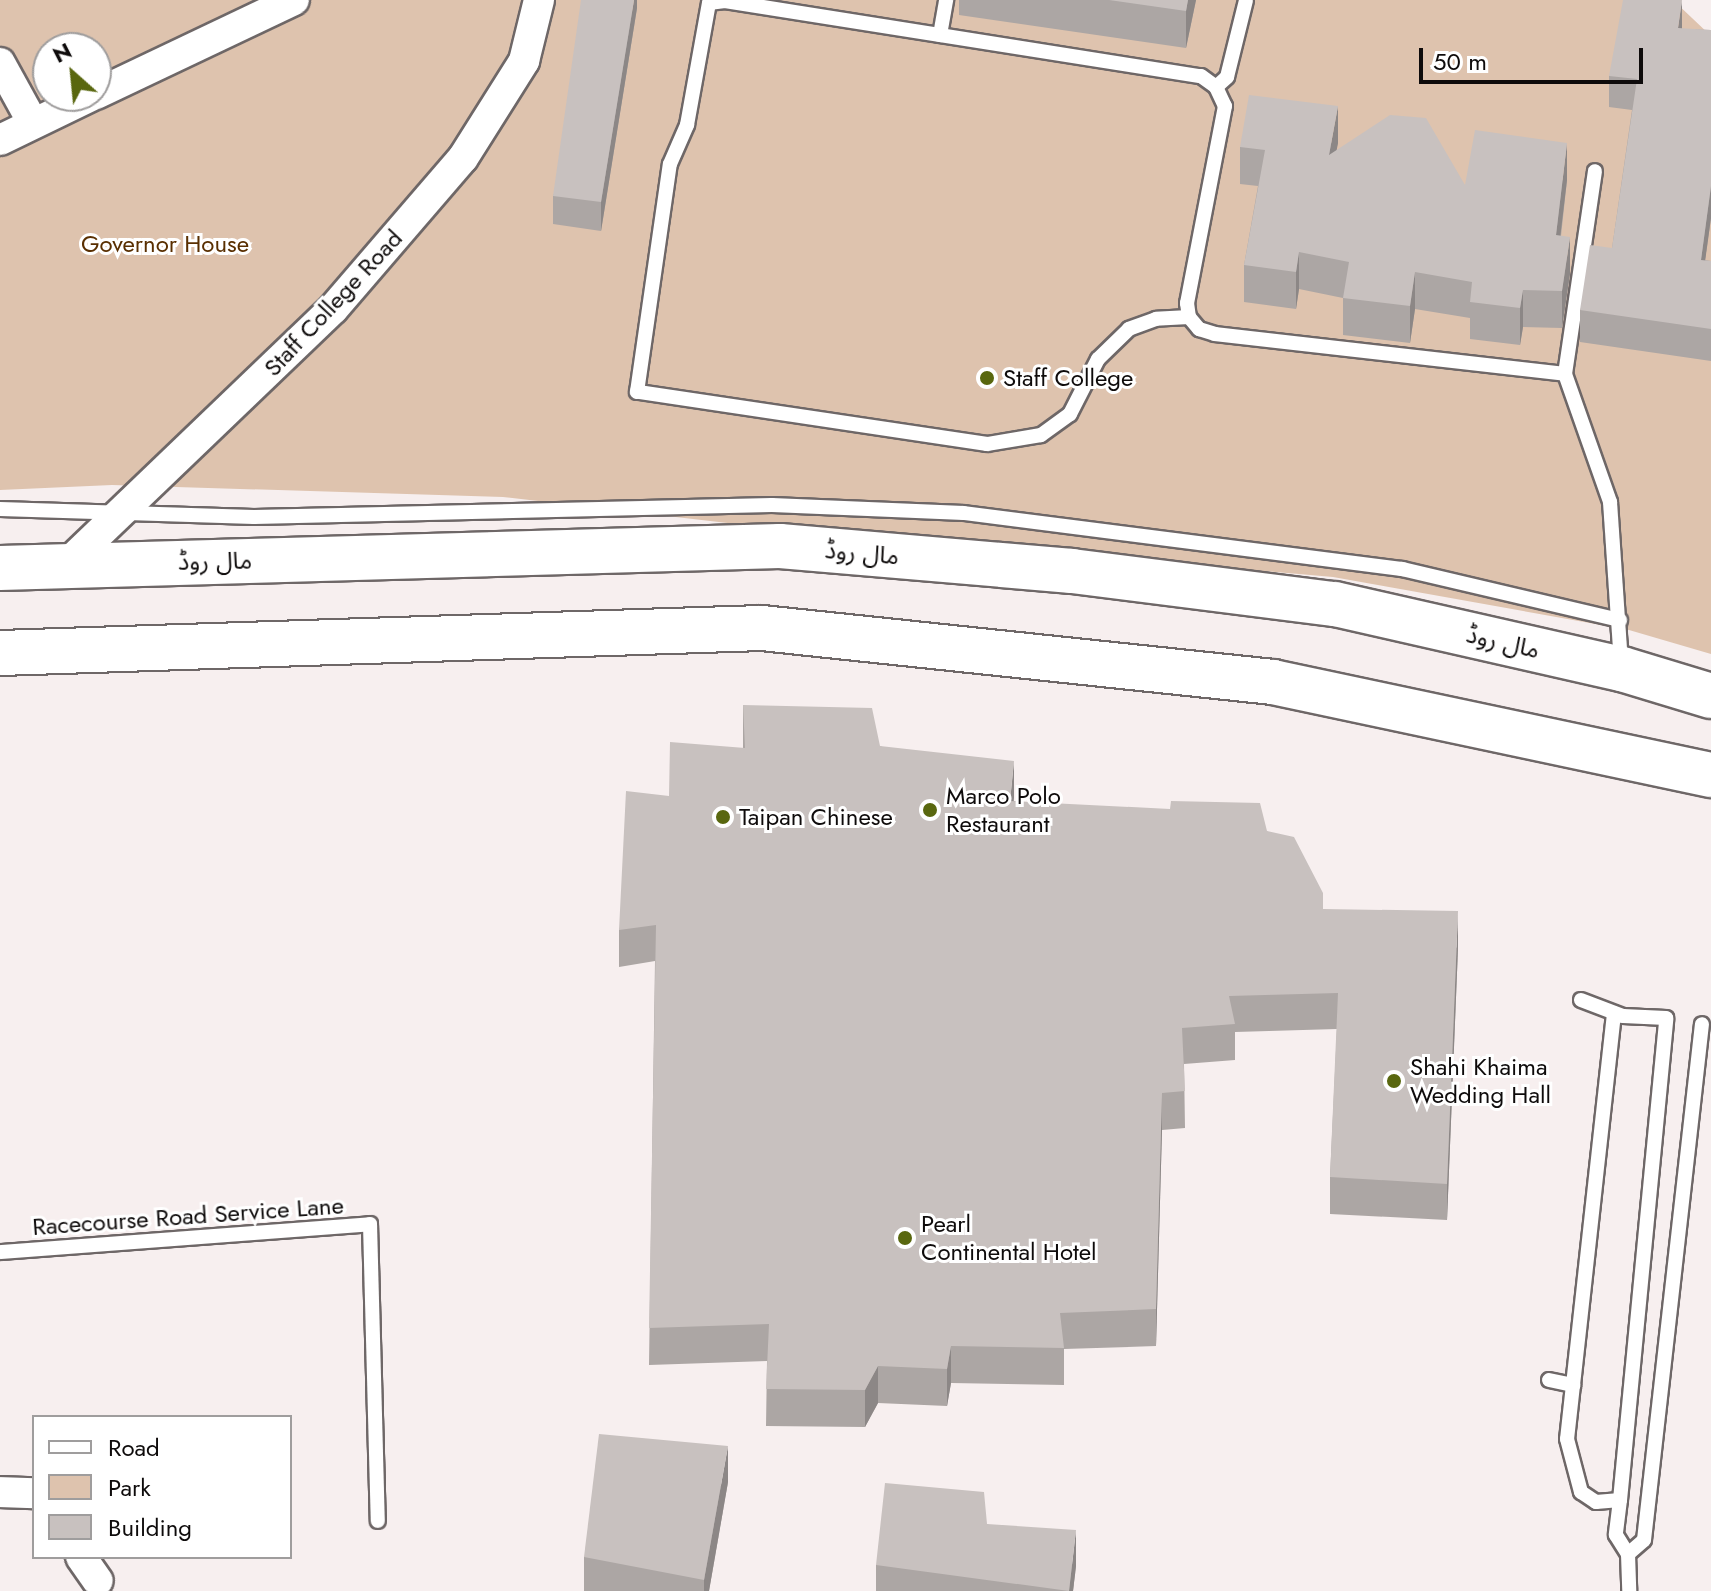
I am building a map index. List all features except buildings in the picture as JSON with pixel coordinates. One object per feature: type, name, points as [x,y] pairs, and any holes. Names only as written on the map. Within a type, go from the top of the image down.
[{"type":"main road","name":"مال روڈ","points":[[0,568],[780,546],[1072,571],[1335,604],[1622,669],[1711,696]]},
{"type":"main road","points":[[0,653],[762,628],[1273,682],[1711,775]]},
{"type":"street","points":[[112,86],[294,0]]},
{"type":"street","name":"Staff College Road","points":[[67,564],[333,309],[463,158],[524,61],[539,0]]},
{"type":"street","points":[[0,63],[33,123]]},
{"type":"street","points":[[0,140],[57,112]]},
{"type":"street","points":[[0,1492],[32,1493]]},
{"type":"lane","points":[[940,35],[946,0]]},
{"type":"lane","points":[[1216,87],[1227,77],[1246,0]]},
{"type":"lane","points":[[1189,317],[1156,319],[1129,329],[1098,359],[1070,414],[1041,435],[987,444],[637,392],[670,164],[687,125],[709,3],[1201,76],[1216,87],[1225,106],[1187,303],[1189,317],[1199,329],[1215,334],[1565,374]]},
{"type":"lane","points":[[1595,171],[1565,374],[1610,502],[1622,669]]},
{"type":"lane","points":[[0,509],[254,517],[772,505],[964,513],[1402,569],[1620,620]]},
{"type":"lane","points":[[1581,1000],[1614,1013],[1666,1018],[1616,1535],[1628,1554],[1629,1591]]},
{"type":"lane","points":[[1614,1013],[1567,1439],[1573,1474],[1581,1492],[1596,1502],[1620,1500]]},
{"type":"lane","points":[[1628,1554],[1644,1540],[1702,1024]]},
{"type":"lane","name":"Racecourse Road Service Lane","points":[[0,1252],[370,1224],[378,1521]]},
{"type":"lane","points":[[1549,1380],[1573,1385]]},
{"type":"green space","name":"Staff College","points":[[0,0],[1673,0],[1711,36],[1711,654],[1629,630],[1333,577],[780,529],[503,497],[112,485],[0,490]]},
{"type":"place","name":"Staff College","points":[[987,378]]},
{"type":"place","name":"Marco Polo Restaurant","points":[[930,810]]},
{"type":"place","name":"Taipan Chinese","points":[[723,817]]},
{"type":"place","name":"Shahi Khaima Wedding Hall","points":[[1394,1081]]},
{"type":"place","name":"Pearl Continental Hotel","points":[[905,1238]]},
{"type":"park label","name":"Governor House","points":[[165,244]]}]
